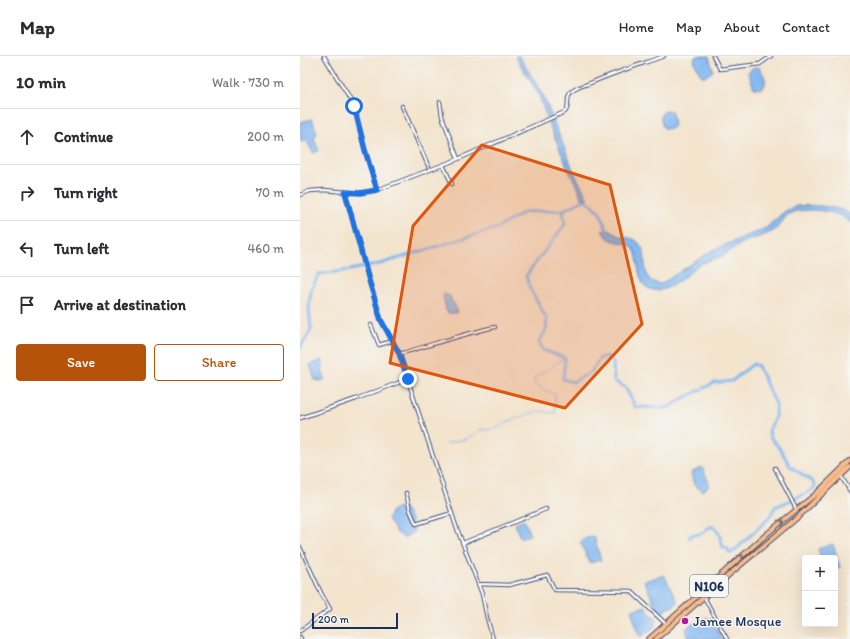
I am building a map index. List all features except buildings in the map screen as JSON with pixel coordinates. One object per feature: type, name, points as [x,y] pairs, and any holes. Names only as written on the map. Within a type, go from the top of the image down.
[{"type":"highway","name":"N106","points":[[650,639],[663,630],[666,624],[768,533],[817,493],[850,461]]},
{"type":"highway","points":[[656,639],[663,630],[798,517],[850,467]]},
{"type":"street","points":[[324,56],[354,106],[377,190]]},
{"type":"street","points":[[300,195],[310,191],[324,190],[360,193],[377,190],[444,165],[546,119],[565,112],[569,102],[569,95],[577,89],[614,73],[664,56]]},
{"type":"street","points":[[713,56],[720,69],[760,64],[771,56]]},
{"type":"street","points":[[440,102],[442,116],[458,159]]},
{"type":"street","points":[[402,106],[430,170]]},
{"type":"street","points":[[444,165],[452,184]]},
{"type":"street","points":[[345,192],[381,320],[399,354],[408,379],[452,513],[482,594],[493,639]]},
{"type":"street","points":[[371,325],[380,345],[392,341]]},
{"type":"street","points":[[399,354],[471,332],[495,327]]},
{"type":"street","points":[[300,418],[408,379]]},
{"type":"street","points":[[775,468],[795,510]]},
{"type":"street","points":[[841,476],[850,491]]},
{"type":"street","points":[[406,493],[410,510],[416,524],[452,513]]},
{"type":"street","points":[[463,543],[546,509]]},
{"type":"street","points":[[300,547],[320,593],[330,609],[300,631]]},
{"type":"street","points":[[478,584],[510,584],[547,574],[555,590],[631,591],[666,624]]},
{"type":"street","points":[[704,597],[727,639]]},
{"type":"highlighted area","points":[[482,145],[610,185],[642,324],[565,408],[390,363],[413,226]]},
{"type":"water","points":[[515,56],[519,56],[543,95],[574,172],[588,199],[581,198],[579,190],[549,124],[539,95]]},
{"type":"water","points":[[696,56],[709,56],[713,71],[706,76],[702,76],[695,63],[694,59]]},
{"type":"water","points":[[755,67],[760,68],[765,78],[765,85],[760,89],[754,88],[748,73]]},
{"type":"water","points":[[668,110],[672,112],[674,125],[672,128],[665,129],[661,116],[663,112]]},
{"type":"water","points":[[312,119],[317,133],[314,139],[319,151],[313,153],[307,141],[301,142],[300,122]]},
{"type":"water","points":[[797,206],[831,207],[838,209],[850,214],[850,223],[840,215],[824,211],[807,210],[790,213],[776,229],[765,235],[742,243],[722,256],[699,265],[670,287],[656,290],[650,289],[642,282],[640,278],[637,256],[633,248],[626,244],[611,240],[602,231],[611,230],[618,236],[634,239],[639,243],[645,257],[646,274],[649,279],[661,284],[711,251],[766,228],[785,211]]},
{"type":"water","points":[[446,294],[451,297],[451,301],[454,303],[457,311],[456,313],[448,313],[446,310],[443,295]]},
{"type":"water","points":[[320,360],[323,361],[322,371],[325,379],[321,381],[315,380],[310,365]]},
{"type":"water","points":[[702,467],[710,485],[703,491],[694,485],[691,473]]},
{"type":"water","points":[[404,507],[411,520],[414,531],[404,538],[397,533],[388,519],[392,510]]},
{"type":"water","points":[[524,520],[530,535],[520,538],[515,524]]},
{"type":"water","points":[[594,536],[601,560],[590,563],[580,542],[586,538]]},
{"type":"water","points":[[833,544],[836,555],[820,555],[818,549]]},
{"type":"water","points":[[664,575],[678,603],[659,614],[644,581]]},
{"type":"water","points":[[645,606],[657,619],[654,627],[641,637],[634,620],[632,610]]},
{"type":"water","points":[[705,618],[709,618],[712,621],[722,639],[689,639],[686,629]]},
{"type":"waterway","points":[[300,348],[311,330],[309,307],[311,290],[319,274],[380,264],[497,228],[525,212],[563,210],[585,200],[591,203],[601,214],[608,234]]},
{"type":"waterway","points":[[563,210],[565,224],[526,276],[530,289],[547,319],[546,330],[539,342],[543,350],[565,358],[563,379],[573,382],[591,372],[600,358],[607,356],[613,362],[614,381],[626,388],[635,407],[668,408],[682,399],[714,383],[732,381],[753,364],[758,366],[776,405],[775,418],[769,430],[770,437],[781,450],[790,466],[813,482],[815,486],[805,494],[775,507],[769,518],[733,552],[730,553],[727,548],[723,547],[717,530],[711,527],[701,534],[691,535],[689,538]]},
{"type":"waterway","points":[[447,443],[466,439],[481,430],[496,429],[504,423],[537,411],[555,413],[555,394],[546,391],[534,383],[534,378],[565,358]]},
{"type":"place","name":"Jamee Mosque","points":[[685,621]]},
{"type":"route","points":[[354,106],[377,190],[360,193],[345,192],[381,320],[399,353],[408,379]]}]
